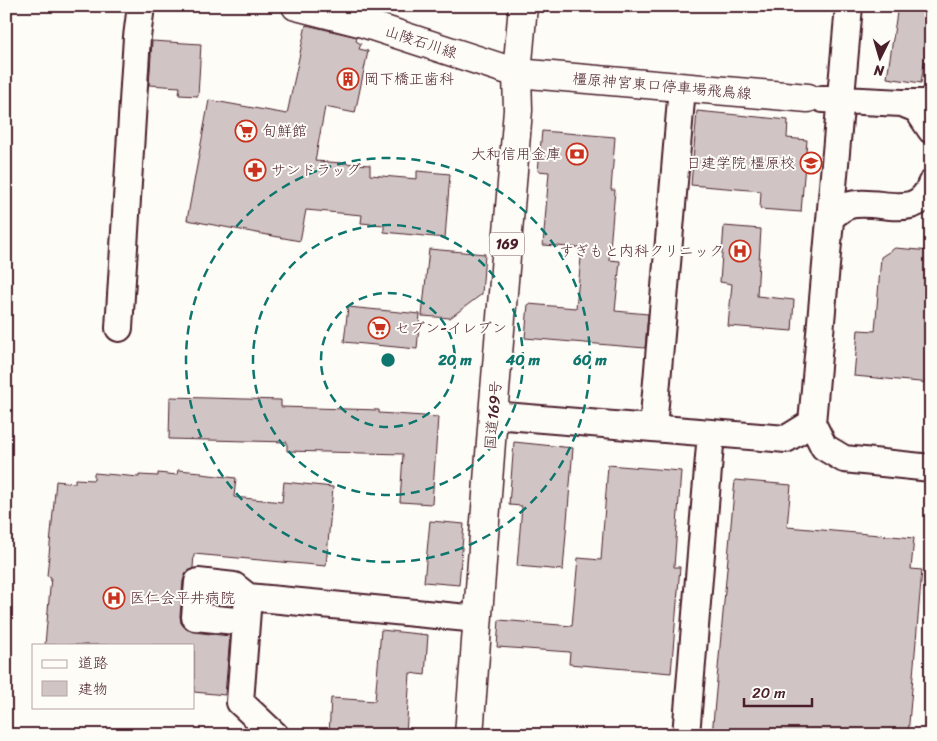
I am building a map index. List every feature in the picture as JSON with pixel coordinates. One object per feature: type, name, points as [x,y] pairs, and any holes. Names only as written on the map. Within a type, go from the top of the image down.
[{"type":"main road","name":"山陵石川線","points":[[296,6],[364,15],[517,73]]},
{"type":"main road","name":"国道169号","points":[[469,735],[518,110],[517,73],[523,6]]},
{"type":"main road","name":"橿原神宮東口停車場飛鳥線","points":[[517,73],[808,98]]},
{"type":"street","points":[[119,328],[137,37],[141,6]]},
{"type":"street","points":[[849,6],[812,423],[824,447],[844,458],[931,468]]},
{"type":"street","points":[[653,428],[682,88]]},
{"type":"street","points":[[808,98],[902,103],[927,102],[931,100]]},
{"type":"street","points":[[808,98],[838,132]]},
{"type":"street","points":[[902,103],[917,110],[931,130]]},
{"type":"street","points":[[831,216],[846,206],[861,203],[892,207],[920,203],[928,194],[931,184]]},
{"type":"street","points":[[493,415],[786,439],[812,423]]},
{"type":"street","points":[[686,735],[711,433]]},
{"type":"street","points":[[275,735],[240,702],[247,610],[478,619]]},
{"type":"building","points":[[898,6],[931,6],[931,19],[921,83],[887,78]]},
{"type":"building","points":[[306,25],[357,37],[356,41],[361,44],[359,49],[368,51],[355,113],[325,107],[315,161],[370,165],[370,175],[417,179],[417,171],[450,174],[445,238],[384,232],[384,225],[361,223],[362,215],[306,210],[300,241],[187,220],[209,100],[287,114]]},
{"type":"building","points":[[152,41],[201,44],[198,96],[179,95],[180,87],[149,85]]},
{"type":"building","points":[[697,111],[788,120],[787,138],[807,140],[801,212],[760,209],[761,191],[691,185]]},
{"type":"building","points":[[542,131],[615,137],[611,190],[615,190],[609,260],[620,261],[615,311],[648,314],[645,348],[525,338],[528,304],[576,308],[582,248],[543,245],[549,172],[538,171]]},
{"type":"building","points":[[724,226],[761,229],[757,296],[794,300],[792,331],[728,326],[732,284],[720,282]]},
{"type":"building","points":[[895,248],[931,251],[931,383],[854,376],[858,330],[875,331],[881,257]]},
{"type":"building","points":[[429,249],[485,254],[482,294],[450,318],[422,316]]},
{"type":"building","points":[[348,307],[420,314],[417,349],[344,342]]},
{"type":"building","points":[[170,397],[281,400],[281,407],[379,410],[379,413],[438,417],[432,504],[400,502],[403,454],[287,451],[287,442],[169,439]]},
{"type":"building","points":[[514,442],[573,448],[563,570],[517,566],[522,506],[509,505]]},
{"type":"building","points":[[608,465],[681,471],[674,567],[680,567],[671,673],[569,664],[570,652],[497,647],[499,620],[572,626],[578,558],[601,560]]},
{"type":"building","points":[[178,470],[236,478],[234,497],[282,502],[284,482],[333,487],[326,566],[194,554],[193,568],[186,573],[183,581],[181,623],[186,629],[193,632],[230,636],[225,695],[195,692],[195,644],[45,644],[51,577],[47,576],[56,481],[75,483],[75,479],[94,480],[94,473],[139,477],[139,475],[158,476],[158,473],[177,475]]},
{"type":"building","points":[[735,480],[791,485],[787,527],[914,538],[911,569],[922,570],[908,735],[712,735]]},
{"type":"building","points":[[430,521],[464,524],[459,585],[424,582]]},
{"type":"building","points":[[381,630],[428,635],[425,675],[410,673],[406,735],[329,735],[331,698],[375,701]]},
{"type":"place","name":"岡下橋正歯科","points":[[348,79]]},
{"type":"place","name":"旬鮮館","points":[[246,131]]},
{"type":"place","name":"大和信用金庫","points":[[577,154]]},
{"type":"place","name":"日建学院 橿原校","points":[[811,163]]},
{"type":"place","name":"サンドラッグ","points":[[255,170]]},
{"type":"place","name":"すぎもと内科クリニック","points":[[740,251]]},
{"type":"place","name":"セブン-イレブン","points":[[379,328]]},
{"type":"place","name":"医仁会平井病院","points":[[114,598]]}]
